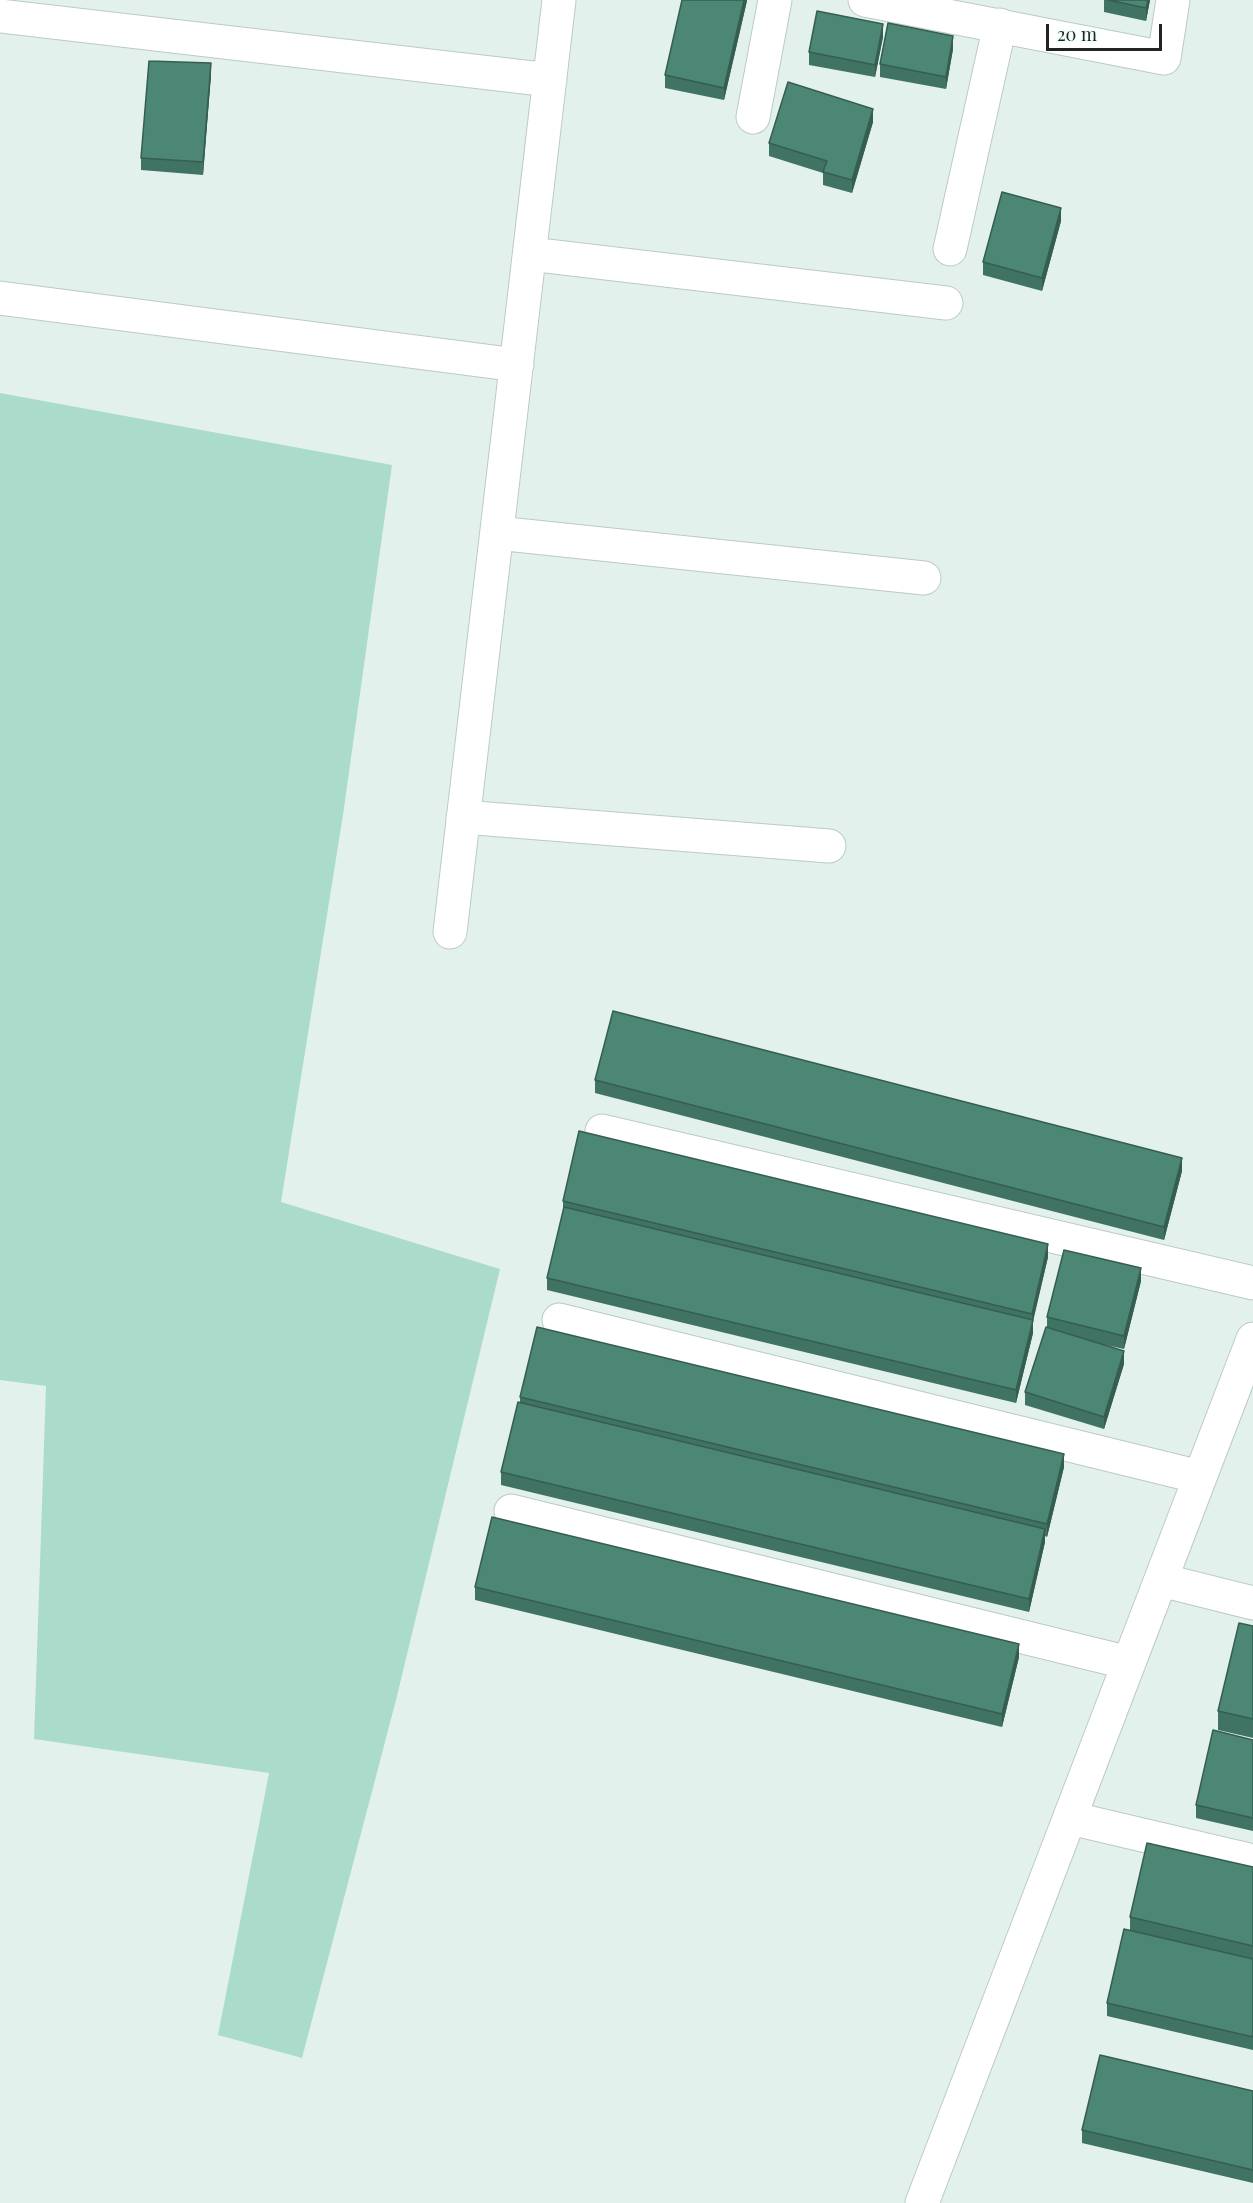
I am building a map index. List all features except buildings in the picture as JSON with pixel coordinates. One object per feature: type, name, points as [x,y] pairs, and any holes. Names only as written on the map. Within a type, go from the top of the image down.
[{"type":"street","points":[[450,932],[559,0]]},
{"type":"street","points":[[753,117],[775,0]]},
{"type":"street","points":[[865,0],[1164,58],[1173,0]]},
{"type":"street","points":[[0,16],[550,80]]},
{"type":"street","points":[[950,249],[1000,25]]},
{"type":"street","points":[[530,255],[946,303]]},
{"type":"street","points":[[0,298],[516,365]]},
{"type":"street","points":[[497,533],[924,578]]},
{"type":"street","points":[[463,817],[829,846]]},
{"type":"street","points":[[602,1131],[1253,1283]]},
{"type":"street","points":[[560,1320],[1200,1477]]},
{"type":"street","points":[[922,2203],[1253,1339]]},
{"type":"street","points":[[511,1511],[1130,1663]]},
{"type":"street","points":[[1161,1580],[1253,1603]]},
{"type":"street","points":[[1070,1818],[1253,1861]]},
{"type":"green space","points":[[0,393],[392,465],[343,815],[281,1202],[500,1269],[396,1700],[302,2058],[218,2035],[269,1773],[34,1739],[46,1386],[0,1380]]}]
